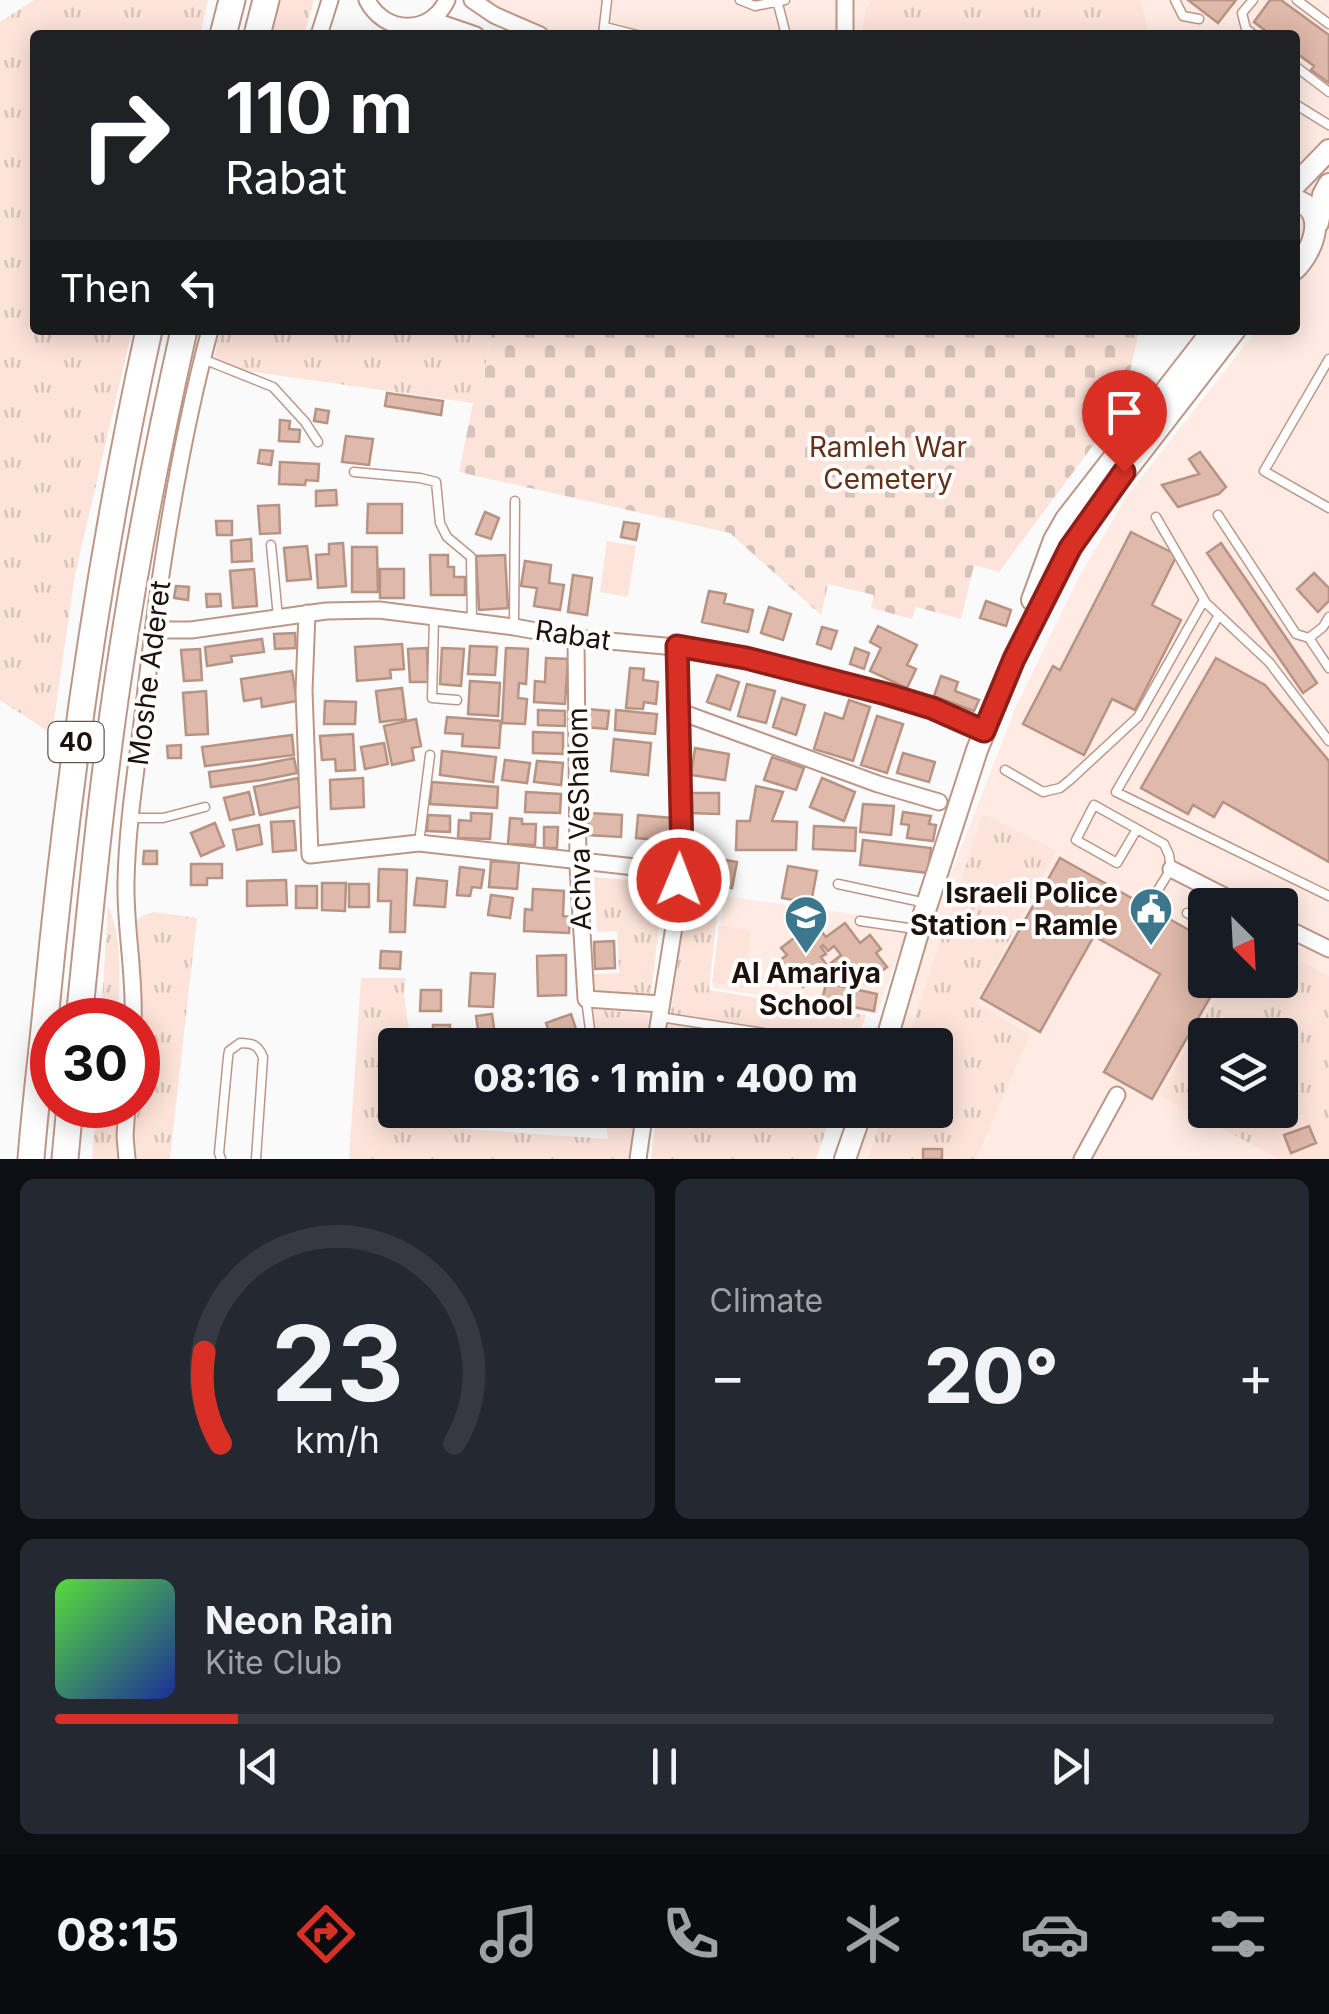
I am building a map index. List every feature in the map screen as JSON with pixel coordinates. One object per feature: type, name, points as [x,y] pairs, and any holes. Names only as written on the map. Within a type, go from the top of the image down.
[{"type":"highway","points":[[224,30],[232,0]]},
{"type":"highway","points":[[258,30],[266,0]]},
{"type":"highway","name":"40","points":[[31,1159],[55,908],[84,678],[107,538],[148,335]]},
{"type":"highway","name":"40","points":[[80,998],[120,667],[140,544],[183,335]]},
{"type":"highway","points":[[65,1159],[68,1128]]},
{"type":"street","points":[[321,30],[330,0]]},
{"type":"street","points":[[367,0],[381,19],[394,25],[444,24],[461,30]]},
{"type":"street","points":[[421,25],[434,18],[447,0]]},
{"type":"street","points":[[472,0],[528,30]]},
{"type":"street","points":[[844,30],[845,0]]},
{"type":"street","points":[[1300,180],[1329,150]]},
{"type":"street","points":[[1300,263],[1320,236],[1329,184]]},
{"type":"street","points":[[1300,201],[1312,208],[1320,236]]},
{"type":"street","name":"Moshe Aderet","points":[[132,998],[126,882],[152,630],[174,497],[209,335]]},
{"type":"street","points":[[1014,659],[1054,540],[1086,492],[1208,335]]},
{"type":"street","points":[[891,1028],[984,731],[1014,659],[1082,529],[1231,335]]},
{"type":"street","name":"Rabat","points":[[152,630],[191,630],[307,613],[379,610],[576,638],[677,646],[746,658],[886,694],[932,708],[984,731]]},
{"type":"street","points":[[307,613],[304,691],[310,855],[419,843],[680,872]]},
{"type":"street","name":"Achva VeShalom","points":[[576,638],[578,860],[586,999]]},
{"type":"street","points":[[657,1028],[682,854],[677,646]]},
{"type":"street","points":[[678,711],[878,784],[939,802]]},
{"type":"street","points":[[1171,869],[1208,888]]},
{"type":"street","points":[[878,1028],[919,930]]},
{"type":"street","points":[[1298,934],[1329,950]]},
{"type":"street","points":[[586,999],[660,1010]]},
{"type":"street","points":[[1082,1159],[1117,1095]]},
{"type":"street","points":[[126,1128],[128,1159]]},
{"type":"street","points":[[638,1159],[642,1128]]},
{"type":"street","points":[[830,1159],[841,1128]]},
{"type":"street","points":[[845,1159],[856,1128]]},
{"type":"lane","points":[[604,30],[606,0]]},
{"type":"lane","points":[[740,0],[755,6],[780,1],[785,30]]},
{"type":"lane","points":[[1175,0],[1182,16],[1199,19]]},
{"type":"lane","points":[[1247,30],[1242,13],[1253,0]]},
{"type":"lane","points":[[1297,0],[1329,24]]},
{"type":"lane","points":[[1300,70],[1329,92]]},
{"type":"lane","points":[[1300,107],[1329,125]]},
{"type":"lane","points":[[1329,358],[1264,470],[1329,508]]},
{"type":"lane","points":[[203,359],[272,387],[306,422],[318,442]]},
{"type":"lane","points":[[354,472],[436,482],[440,523],[447,536],[471,557],[472,622]]},
{"type":"lane","points":[[514,627],[515,500]]},
{"type":"lane","points":[[1218,515],[1296,634],[1309,638],[1329,668]]},
{"type":"lane","points":[[1156,517],[1204,600],[1269,662],[1329,741]]},
{"type":"lane","points":[[271,545],[278,617]]},
{"type":"lane","points":[[1004,770],[1043,792],[1060,788],[1070,780],[1138,717],[1204,600]]},
{"type":"lane","points":[[1219,615],[1116,792],[1329,896]]},
{"type":"lane","points":[[1309,638],[1329,616]]},
{"type":"lane","points":[[434,617],[432,698],[457,700]]},
{"type":"lane","points":[[419,843],[430,755]]},
{"type":"lane","points":[[1138,829],[1117,862],[1076,840],[1094,804],[1138,829],[1164,844],[1171,869],[1152,898]]},
{"type":"lane","points":[[132,818],[163,818],[206,807]]},
{"type":"lane","points":[[838,884],[928,903]]},
{"type":"lane","points":[[860,921],[919,930]]},
{"type":"lane","points":[[586,999],[590,1028]]},
{"type":"lane","points":[[660,1010],[745,1028]]},
{"type":"lane","points":[[221,1159],[228,1057],[234,1046],[247,1043],[259,1047],[263,1057],[256,1159]]},
{"type":"shaded area","points":[[480,0],[1329,0],[1329,1159],[839,1159],[851,1128],[953,1128],[953,1028],[891,1028],[1017,704],[1080,575],[1128,494],[1253,335],[1300,335],[1300,30],[546,30]]},
{"type":"shaded area","points":[[724,896],[910,922],[877,1014],[713,988]]},
{"type":"green space","points":[[34,0],[208,0],[201,30],[30,30],[30,335],[131,335],[75,575],[52,734],[0,700],[0,22]]},
{"type":"green space","points":[[280,0],[314,0],[305,30],[273,30]]},
{"type":"green space","points":[[872,0],[1141,0],[1148,30],[863,30],[865,10]]},
{"type":"green space","points":[[219,335],[491,335],[479,403],[212,366]]},
{"type":"green space","name":"Ramleh War Cemetery","points":[[491,335],[1138,335],[1123,405],[999,572],[974,565],[961,619],[916,607],[912,619],[871,608],[874,595],[828,584],[821,615],[730,533],[459,472],[473,403],[479,402]]},
{"type":"green space","points":[[607,541],[636,546],[628,597],[600,592]]},
{"type":"green space","points":[[983,814],[1056,851],[976,1002],[1030,1035],[976,1159],[868,1159],[878,1128],[953,1128],[953,1028],[912,1028]]},
{"type":"green space","points":[[594,877],[664,883],[651,995],[595,990],[593,974],[619,973],[617,931],[597,932]]},
{"type":"green space","points":[[108,906],[118,948],[118,998],[102,998]]},
{"type":"green space","points":[[154,912],[197,918],[170,1159],[132,1159],[131,1128],[160,1128],[160,998],[136,998],[131,924]]},
{"type":"green space","points":[[685,915],[717,916],[709,990],[866,1015],[861,1028],[668,1028]]},
{"type":"green space","points":[[719,926],[751,930],[744,987],[712,983]]},
{"type":"green space","points":[[1298,960],[1329,976],[1329,1159],[1279,1159],[1221,1128],[1298,1128],[1298,1018],[1205,1018],[1216,998],[1298,998]]},
{"type":"green space","points":[[361,978],[406,978],[409,1028],[378,1028],[378,1128],[450,1128],[608,1139],[607,1128],[636,1128],[632,1159],[349,1159]]},
{"type":"green space","points":[[591,1009],[649,1014],[648,1028],[594,1028]]},
{"type":"green space","points":[[1188,1046],[1188,1110],[1159,1095]]},
{"type":"green space","points":[[94,1128],[116,1128],[117,1159],[92,1159]]},
{"type":"green space","points":[[655,1128],[827,1128],[816,1159],[651,1159]]},
{"type":"building","points":[[1188,0],[1236,0],[1218,23]]},
{"type":"building","points":[[1270,0],[1281,0],[1329,35],[1329,83],[1300,56],[1300,30],[1264,30],[1254,22]]},
{"type":"building","points":[[387,393],[443,401],[441,415],[385,406]]},
{"type":"building","points":[[316,409],[329,411],[327,423],[314,421]]},
{"type":"building","points":[[280,420],[290,421],[289,429],[300,430],[299,442],[279,441]]},
{"type":"building","points":[[346,436],[373,439],[369,465],[342,462]]},
{"type":"building","points":[[260,450],[273,451],[271,465],[258,463]]},
{"type":"building","points":[[1200,452],[1226,487],[1219,494],[1178,507],[1162,485],[1199,474],[1189,459]]},
{"type":"building","points":[[280,462],[319,464],[318,481],[279,484]]},
{"type":"building","points":[[336,490],[337,505],[316,506],[316,491]]},
{"type":"building","points":[[368,504],[402,504],[402,533],[367,533]]},
{"type":"building","points":[[279,505],[280,533],[260,534],[258,506]]},
{"type":"building","points":[[485,512],[499,518],[491,539],[476,534]]},
{"type":"building","points":[[216,521],[232,521],[232,535],[217,535]]},
{"type":"building","points":[[624,522],[639,524],[636,540],[621,537]]},
{"type":"building","points":[[1131,532],[1177,555],[1152,605],[1181,620],[1135,710],[1112,699],[1084,755],[1023,724],[1053,666],[1060,670]]},
{"type":"building","points":[[251,539],[252,561],[232,562],[231,541]]},
{"type":"building","points":[[343,543],[346,586],[318,588],[316,555],[329,554],[329,544]]},
{"type":"building","points":[[1221,543],[1317,683],[1303,693],[1207,553]]},
{"type":"building","points":[[307,546],[311,579],[287,581],[284,548]]},
{"type":"building","points":[[352,547],[377,547],[378,592],[352,592]]},
{"type":"building","points":[[430,555],[448,555],[448,567],[454,567],[454,577],[465,577],[465,595],[431,595]]},
{"type":"building","points":[[505,555],[508,608],[479,610],[476,556]]},
{"type":"building","points":[[525,561],[551,565],[549,583],[564,585],[560,610],[534,606],[537,588],[521,586]]},
{"type":"building","points":[[254,569],[257,606],[233,608],[230,571]]},
{"type":"building","points":[[380,569],[404,569],[404,598],[380,598]]},
{"type":"building","points":[[1314,573],[1329,588],[1329,601],[1318,612],[1297,589]]},
{"type":"building","points":[[573,575],[592,578],[587,615],[568,612]]},
{"type":"building","points":[[176,586],[189,587],[188,600],[174,598]]},
{"type":"building","points":[[709,591],[726,594],[724,603],[753,610],[748,632],[702,622]]},
{"type":"building","points":[[206,594],[220,594],[221,606],[207,607]]},
{"type":"building","points":[[986,601],[1011,610],[1006,626],[980,618]]},
{"type":"building","points":[[769,607],[791,614],[783,640],[761,633]]},
{"type":"building","points":[[878,626],[917,645],[907,665],[916,669],[907,688],[870,671],[881,648],[870,642]]},
{"type":"building","points":[[822,627],[837,631],[831,649],[817,644]]},
{"type":"building","points":[[295,633],[296,648],[275,649],[274,634]]},
{"type":"building","points":[[262,639],[264,652],[231,656],[232,662],[207,666],[205,647]]},
{"type":"building","points":[[402,644],[404,669],[390,670],[391,678],[357,681],[355,647]]},
{"type":"building","points":[[470,646],[497,647],[495,675],[468,674]]},
{"type":"building","points":[[427,648],[428,682],[410,682],[408,649]]},
{"type":"building","points":[[442,648],[464,649],[461,686],[440,684]]},
{"type":"building","points":[[506,648],[528,649],[526,684],[519,683],[518,698],[527,699],[525,724],[502,723]]},
{"type":"building","points":[[855,648],[869,653],[864,669],[850,664]]},
{"type":"building","points":[[200,649],[202,680],[184,681],[181,650]]},
{"type":"building","points":[[546,658],[568,659],[565,704],[534,702],[535,681],[545,682]]},
{"type":"building","points":[[1216,658],[1265,685],[1329,761],[1329,862],[1223,802],[1214,817],[1193,805],[1188,814],[1141,788]]},
{"type":"building","points":[[630,668],[644,669],[643,680],[658,682],[656,704],[644,702],[643,709],[626,708]]},
{"type":"building","points":[[292,671],[297,701],[262,707],[261,698],[244,701],[241,679]]},
{"type":"building","points":[[717,675],[739,682],[730,710],[707,702]]},
{"type":"building","points":[[941,676],[958,682],[955,691],[979,700],[974,711],[934,696]]},
{"type":"building","points":[[470,681],[500,683],[498,716],[468,714]]},
{"type":"building","points":[[747,684],[775,691],[766,723],[738,716]]},
{"type":"building","points":[[402,688],[406,719],[380,722],[376,691]]},
{"type":"building","points":[[206,691],[208,734],[186,735],[183,693]]},
{"type":"building","points":[[782,698],[805,705],[796,735],[773,727]]},
{"type":"building","points":[[849,700],[870,707],[853,761],[814,749],[825,713],[843,719]]},
{"type":"building","points":[[325,701],[356,702],[355,724],[324,724]]},
{"type":"building","points":[[587,709],[609,711],[607,729],[585,727]]},
{"type":"building","points":[[538,710],[565,711],[565,726],[538,725]]},
{"type":"building","points":[[616,710],[657,714],[655,734],[615,730]]},
{"type":"building","points":[[877,716],[903,724],[887,773],[861,765]]},
{"type":"building","points":[[447,717],[501,721],[499,748],[462,746],[463,734],[445,733]]},
{"type":"building","points":[[416,719],[421,746],[412,748],[414,760],[392,765],[384,726]]},
{"type":"building","points":[[533,732],[563,733],[563,754],[533,753]]},
{"type":"building","points":[[353,734],[355,770],[336,771],[335,759],[322,760],[320,736]]},
{"type":"building","points":[[292,735],[294,755],[205,766],[202,747]]},
{"type":"building","points":[[614,739],[651,743],[648,775],[611,771]]},
{"type":"building","points":[[384,743],[388,764],[365,769],[361,747]]},
{"type":"building","points":[[181,745],[181,758],[168,758],[167,746]]},
{"type":"building","points":[[695,748],[729,754],[725,780],[691,775]]},
{"type":"building","points":[[442,751],[496,757],[493,782],[440,775]]},
{"type":"building","points":[[903,753],[935,762],[929,782],[897,773]]},
{"type":"building","points":[[772,757],[804,768],[796,790],[764,780]]},
{"type":"building","points":[[294,758],[297,773],[211,787],[209,772]]},
{"type":"building","points":[[505,760],[530,763],[527,783],[502,780]]},
{"type":"building","points":[[537,761],[563,763],[561,785],[534,782]]},
{"type":"building","points":[[298,778],[303,806],[260,815],[254,787]]},
{"type":"building","points":[[363,778],[364,807],[331,809],[330,780]]},
{"type":"building","points":[[822,778],[855,792],[844,821],[810,807]]},
{"type":"building","points":[[432,782],[498,787],[497,808],[430,804]]},
{"type":"building","points":[[756,786],[783,792],[772,821],[797,822],[796,850],[736,850],[737,821],[750,821]]},
{"type":"building","points":[[249,792],[254,814],[230,820],[224,798]]},
{"type":"building","points":[[526,792],[561,794],[560,813],[525,812]]},
{"type":"building","points":[[689,793],[719,793],[719,814],[689,813]]},
{"type":"building","points":[[863,804],[894,806],[891,835],[860,832]]},
{"type":"building","points":[[903,812],[931,816],[929,824],[936,825],[933,841],[907,838],[909,825],[901,824]]},
{"type":"building","points":[[471,813],[492,814],[490,839],[458,838],[459,820],[471,821]]},
{"type":"building","points":[[589,813],[622,815],[621,837],[587,835]]},
{"type":"building","points":[[428,815],[450,816],[450,832],[427,831]]},
{"type":"building","points":[[638,815],[672,818],[670,841],[636,838]]},
{"type":"building","points":[[510,818],[522,819],[522,824],[536,824],[535,845],[508,844]]},
{"type":"building","points":[[294,821],[296,850],[273,852],[271,822]]},
{"type":"building","points":[[215,823],[224,846],[201,856],[191,833]]},
{"type":"building","points":[[259,825],[262,844],[237,850],[233,830]]},
{"type":"building","points":[[814,826],[856,828],[855,851],[813,849]]},
{"type":"building","points":[[544,827],[558,827],[557,848],[544,848]]},
{"type":"building","points":[[863,840],[931,848],[928,873],[860,865]]},
{"type":"building","points":[[144,851],[157,851],[157,864],[143,864]]},
{"type":"building","points":[[708,857],[737,862],[732,888],[703,883]]},
{"type":"building","points":[[1060,858],[1188,930],[1188,998],[1210,998],[1198,1018],[1188,1018],[1188,1036],[1152,1099],[1104,1072],[1160,974],[1094,936],[1040,1032],[981,998]]},
{"type":"building","points":[[491,861],[519,863],[517,889],[489,887]]},
{"type":"building","points":[[191,864],[222,864],[222,878],[207,878],[207,885],[191,885]]},
{"type":"building","points":[[788,866],[817,871],[811,903],[782,898]]},
{"type":"building","points":[[460,867],[484,870],[481,888],[472,887],[470,896],[457,895]]},
{"type":"building","points":[[379,869],[407,870],[405,932],[390,932],[391,901],[378,901]]},
{"type":"building","points":[[417,878],[447,881],[445,907],[414,905]]},
{"type":"building","points":[[286,880],[287,905],[247,906],[247,881]]},
{"type":"building","points":[[322,883],[346,883],[345,911],[322,910]]},
{"type":"building","points":[[349,884],[369,884],[369,907],[349,907]]},
{"type":"building","points":[[296,886],[317,886],[317,908],[296,908]]},
{"type":"building","points":[[533,889],[564,891],[563,916],[570,917],[569,933],[524,931],[525,909],[532,910]]},
{"type":"building","points":[[491,895],[513,898],[510,918],[488,915]]},
{"type":"building","points":[[845,923],[860,943],[870,935],[881,949],[876,953],[887,967],[865,984],[861,979],[850,987],[831,963],[841,955],[834,946],[828,951],[821,947],[826,954],[821,957],[828,967],[803,987],[789,969],[779,977],[771,967],[787,955],[781,948],[803,931],[806,935],[817,926],[826,937]]},
{"type":"building","points":[[614,941],[615,968],[595,969],[594,942]]},
{"type":"building","points":[[381,951],[401,952],[400,969],[380,968]]},
{"type":"building","points":[[566,955],[566,995],[538,996],[537,956]]},
{"type":"building","points":[[471,973],[495,974],[493,1007],[469,1006]]},
{"type":"building","points":[[826,983],[877,994],[874,1011],[822,1001]]},
{"type":"building","points":[[421,990],[441,990],[441,1011],[420,1011]]},
{"type":"building","points":[[492,1014],[494,1028],[478,1028],[476,1016]]},
{"type":"building","points":[[571,1014],[576,1028],[548,1028],[546,1023]]},
{"type":"building","points":[[1309,1126],[1316,1143],[1291,1153],[1284,1135]]},
{"type":"building","points":[[923,1149],[942,1149],[942,1159],[923,1159]]},
{"type":"place","name":"Israeli Police Station - Ramle","points":[[1151,947]]},
{"type":"place","name":"Al Amariya School","points":[[806,955]]},
{"type":"route","points":[[679,880],[682,854],[677,646],[746,658],[886,694],[932,708],[984,731],[1014,659],[1070,548],[1124,472]]}]
